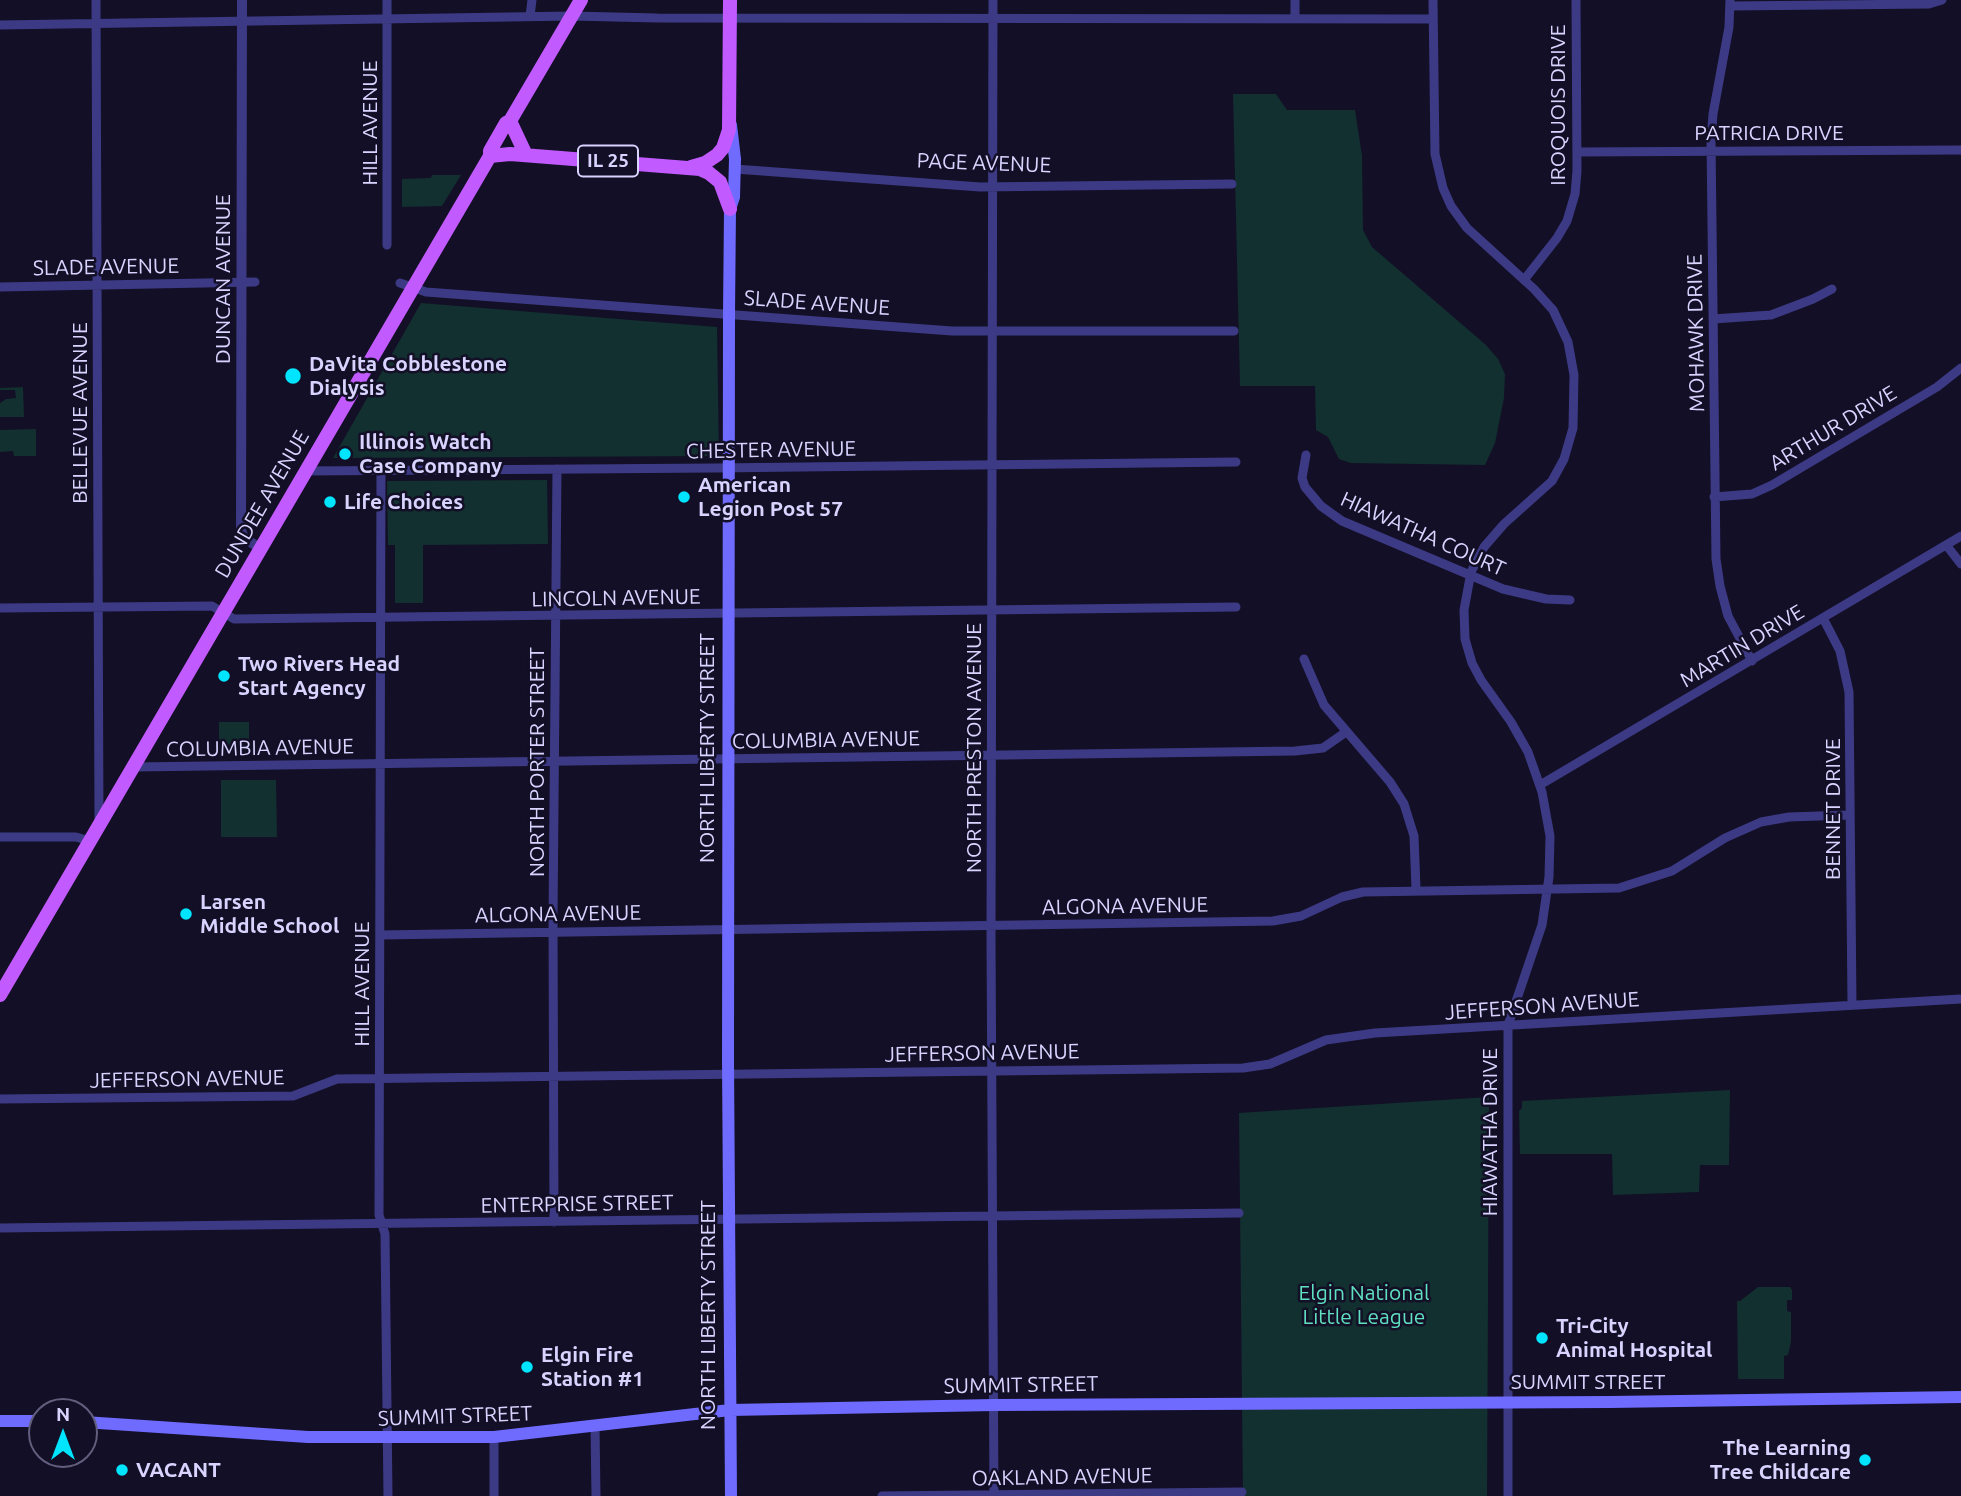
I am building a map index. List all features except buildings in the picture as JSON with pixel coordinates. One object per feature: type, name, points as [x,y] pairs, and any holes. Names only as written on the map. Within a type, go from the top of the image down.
[{"type":"main road","name":"DUNDEE AVENUE","points":[[0,995],[5,979],[134,768],[306,471],[406,285],[490,156],[490,151],[506,123],[510,121],[581,0]]},
{"type":"main road","name":"NORTH LIBERTY STREET","points":[[730,0],[730,120],[734,169],[734,197],[730,209],[728,614],[731,1496]]},
{"type":"main road","points":[[690,167],[710,160],[722,150],[730,120]]},
{"type":"main road","points":[[490,156],[526,155],[510,121]]},
{"type":"main road","name":"IL 25","points":[[526,155],[690,167]]},
{"type":"main road","points":[[690,167],[705,170],[718,179],[730,209]]},
{"type":"main road","name":"SUMMIT STREET","points":[[98,1424],[269,1435],[494,1437],[730,1410],[994,1405],[1961,1397]]},
{"type":"main road","points":[[0,1421],[28,1421]]},
{"type":"street","name":"BELLEVUE AVENUE","points":[[96,0],[96,607],[99,827]]},
{"type":"street","name":"DUNCAN AVENUE","points":[[242,0],[241,530],[244,538],[260,548]]},
{"type":"street","name":"HILL AVENUE","points":[[387,0],[387,245]]},
{"type":"street","points":[[530,16],[532,0]]},
{"type":"street","name":"NORTH PRESTON AVENUE","points":[[993,0],[991,925],[994,1495]]},
{"type":"street","points":[[1295,0],[1295,18]]},
{"type":"street","name":"HIAWATHA DRIVE","points":[[1433,0],[1436,154],[1443,188],[1451,206],[1467,228],[1553,310],[1568,342],[1574,384],[1571,439],[1564,459],[1552,481],[1493,535],[1478,556],[1470,575],[1464,610],[1468,653],[1481,681],[1523,742],[1540,785],[1550,836],[1547,888],[1540,933],[1508,1025],[1508,1496]]},
{"type":"street","name":"IROQUOIS DRIVE","points":[[1524,280],[1567,221],[1575,194],[1576,0]]},
{"type":"street","points":[[1730,3],[1929,4],[1942,0]]},
{"type":"street","name":"MOHAWK DRIVE","points":[[1730,3],[1713,114],[1711,152],[1716,563],[1721,594],[1734,628],[1752,661]]},
{"type":"street","points":[[0,25],[530,16],[1433,19]]},
{"type":"street","name":"PATRICIA DRIVE","points":[[1577,152],[1961,149]]},
{"type":"street","name":"PAGE AVENUE","points":[[734,169],[993,187],[1232,184]]},
{"type":"street","name":"SLADE AVENUE","points":[[0,287],[255,282]]},
{"type":"street","name":"SLADE AVENUE","points":[[406,285],[426,292],[952,331],[1234,331]]},
{"type":"street","points":[[1713,319],[1771,315],[1832,289]]},
{"type":"street","name":"ARTHUR DRIVE","points":[[1714,498],[1752,494],[1772,485],[1937,387],[1961,368]]},
{"type":"street","name":"HIAWATHA COURT","points":[[1306,455],[1303,481],[1310,494],[1324,509],[1346,523],[1522,594],[1570,600]]},
{"type":"street","name":"CHESTER AVENUE","points":[[306,471],[1236,462]]},
{"type":"street","name":"NORTH PORTER STREET","points":[[554,1222],[553,930],[557,470]]},
{"type":"street","name":"HILL AVENUE","points":[[381,471],[379,1215],[386,1234],[388,1496]]},
{"type":"street","name":"MARTIN DRIVE","points":[[1540,785],[1961,536]]},
{"type":"street","points":[[1947,546],[1961,564]]},
{"type":"street","name":"LINCOLN AVENUE","points":[[0,608],[212,606],[234,620],[1236,607]]},
{"type":"street","name":"BENNET DRIVE","points":[[1823,618],[1840,652],[1848,682],[1852,1005]]},
{"type":"street","points":[[1304,659],[1321,701],[1390,782],[1406,809],[1415,842],[1416,889]]},
{"type":"street","name":"COLUMBIA AVENUE","points":[[134,768],[1299,751],[1323,748],[1346,732]]},
{"type":"street","name":"ALGONA AVENUE","points":[[380,935],[553,930],[1273,921],[1301,916],[1358,892],[1416,889],[1604,889],[1627,886],[1675,869],[1725,838],[1761,822],[1790,817],[1849,816]]},
{"type":"street","points":[[0,837],[76,837],[90,841]]},
{"type":"street","name":"JEFFERSON AVENUE","points":[[0,1098],[293,1096],[333,1080],[1255,1067],[1340,1037],[1961,999]]},
{"type":"street","name":"ENTERPRISE STREET","points":[[0,1228],[1239,1213]]},
{"type":"street","points":[[595,1426],[596,1496]]},
{"type":"street","points":[[494,1437],[494,1496]]},
{"type":"street","name":"OAKLAND AVENUE","points":[[882,1496],[1241,1492]]},
{"type":"green space","points":[[1233,94],[1276,94],[1287,110],[1355,110],[1362,156],[1363,230],[1372,247],[1486,345],[1498,359],[1505,374],[1504,398],[1495,443],[1485,465],[1351,463],[1339,459],[1328,437],[1316,430],[1315,386],[1240,386]]},
{"type":"green space","points":[[432,175],[461,175],[442,206],[402,207],[402,179],[431,178]]},
{"type":"green space","points":[[421,303],[717,327],[719,456],[333,458]]},
{"type":"green space","points":[[23,387],[24,417],[0,417],[0,403],[16,398],[15,390],[0,388]]},
{"type":"green space","points":[[36,429],[36,456],[14,456],[13,451],[0,452],[0,430]]},
{"type":"green space","points":[[547,480],[548,544],[423,545],[423,603],[395,603],[395,545],[388,545],[387,481]]},
{"type":"green space","points":[[219,722],[249,722],[249,750],[219,750]]},
{"type":"green space","points":[[221,780],[276,780],[277,837],[221,837]]},
{"type":"green space","points":[[1730,1090],[1729,1165],[1700,1165],[1699,1192],[1613,1195],[1612,1154],[1520,1154],[1519,1111],[1522,1101]]},
{"type":"green space","name":"Elgin National Little League","points":[[1489,1097],[1487,1496],[1243,1496],[1239,1113]]},
{"type":"green space","points":[[1758,1287],[1790,1287],[1792,1290],[1792,1300],[1787,1300],[1787,1311],[1791,1312],[1791,1342],[1788,1355],[1784,1356],[1784,1379],[1738,1379],[1737,1301]]},
{"type":"place","name":"DaVita Cobblestone Dialysis","points":[[293,376]]},
{"type":"place","name":"Illinois Watch Case Company","points":[[345,454]]},
{"type":"place","name":"American Legion Post 57","points":[[684,497]]},
{"type":"place","name":"Life Choices","points":[[330,502]]},
{"type":"place","name":"Two Rivers Head Start Agency","points":[[224,676]]},
{"type":"place","name":"Larsen Middle School","points":[[186,914]]},
{"type":"place","name":"Tri-City Animal Hospital","points":[[1542,1338]]},
{"type":"place","name":"Elgin Fire Station #1","points":[[527,1367]]},
{"type":"place","name":"The Learning Tree Childcare","points":[[1865,1460]]},
{"type":"place","name":"VACANT","points":[[122,1470]]}]
